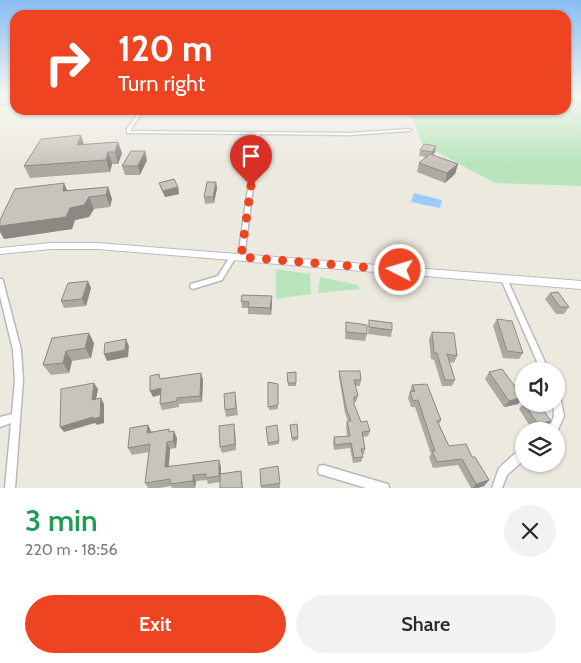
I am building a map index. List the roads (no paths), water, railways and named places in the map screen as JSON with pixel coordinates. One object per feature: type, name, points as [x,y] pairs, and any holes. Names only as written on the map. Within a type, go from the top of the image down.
[{"type":"main road","points":[[0,251],[51,246],[82,246],[581,285]]},
{"type":"street","points":[[136,119],[129,129],[130,132],[364,133],[408,130]]},
{"type":"street","points":[[193,286],[220,278],[237,257],[258,133]]},
{"type":"street","points":[[504,279],[542,362]]},
{"type":"street","points":[[0,281],[17,350],[19,380],[10,488]]},
{"type":"street","points":[[0,422],[16,417]]},
{"type":"street","points":[[497,488],[503,472],[515,461]]},
{"type":"street","points":[[323,470],[384,488]]},
{"type":"water","points":[[414,193],[442,200],[440,208],[411,202]]}]
